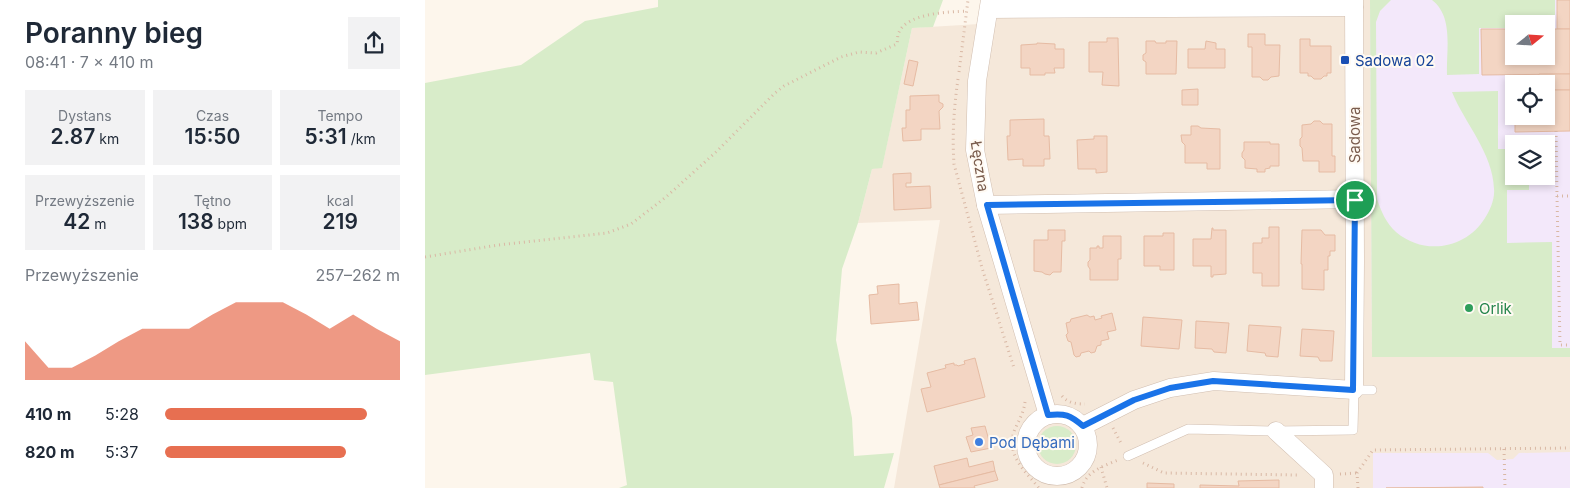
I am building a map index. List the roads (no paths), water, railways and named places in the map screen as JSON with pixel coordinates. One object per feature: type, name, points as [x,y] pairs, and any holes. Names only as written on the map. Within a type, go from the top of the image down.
[{"type":"street","points":[[990,5],[1354,3]]},
{"type":"street","name":"Sadowa","points":[[1353,390],[1355,200],[1354,3]]},
{"type":"street","name":"Łęczna","points":[[990,5],[977,81],[975,150],[987,205],[1048,415]]},
{"type":"street","points":[[987,205],[1355,200]]},
{"type":"street","points":[[1083,426],[1134,400],[1170,388],[1213,381],[1353,390]]},
{"type":"street","points":[[1060,413],[1072,417],[1083,426],[1088,439],[1088,452],[1081,464],[1063,482],[1036,468],[1027,454],[1027,437],[1036,422],[1048,415],[1060,413]]},
{"type":"street","points":[[1276,431],[1324,481]]},
{"type":"lane","points":[[1128,456],[1188,429],[1353,430],[1353,390],[1372,390]]},
{"type":"place","name":"Sadowa 02","points":[[1345,60]]},
{"type":"place","name":"Orlik","points":[[1469,308]]},
{"type":"place","name":"Pod Dębami","points":[[979,442]]}]
